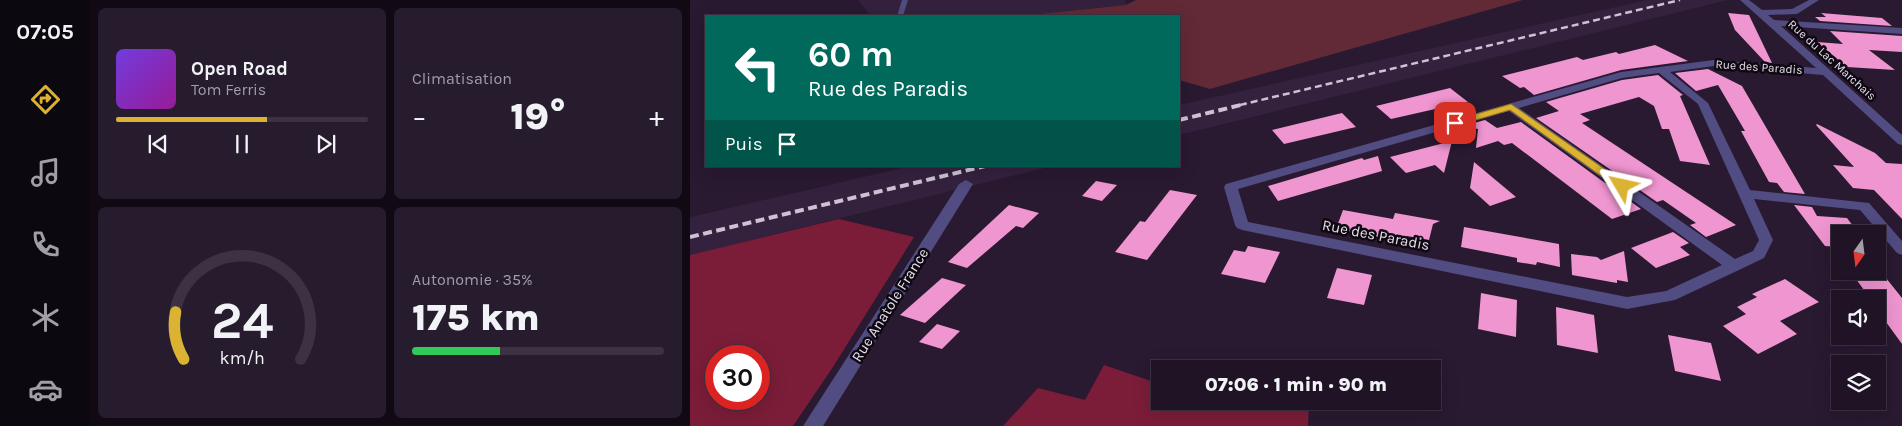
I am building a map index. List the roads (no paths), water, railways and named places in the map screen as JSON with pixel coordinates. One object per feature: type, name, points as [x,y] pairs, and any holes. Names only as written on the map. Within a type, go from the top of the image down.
[{"type":"street","name":"Rue du Lac Marchais","points":[[1744,0],[1761,13],[1902,141]]},
{"type":"street","points":[[1761,13],[1794,12],[1815,0]]},
{"type":"street","points":[[1772,23],[1902,31]]},
{"type":"street","name":"Rue des Paradis","points":[[1662,70],[1676,83],[1692,92],[1703,103],[1766,240],[1759,254],[1669,296],[1627,302],[1242,225],[1231,188],[1621,75],[1714,63],[1826,72]]},
{"type":"street","points":[[1511,107],[1734,266]]},
{"type":"street","name":"Rue Anatole France","points":[[813,426],[966,184]]},
{"type":"street","points":[[1745,194],[1864,206],[1902,250]]},
{"type":"lane","points":[[900,15],[905,0]]},
{"type":"railway","points":[[1240,105],[1680,0]]},
{"type":"railway","points":[[1180,120],[1245,104]]},
{"type":"railway","points":[[690,237],[981,167]]}]
